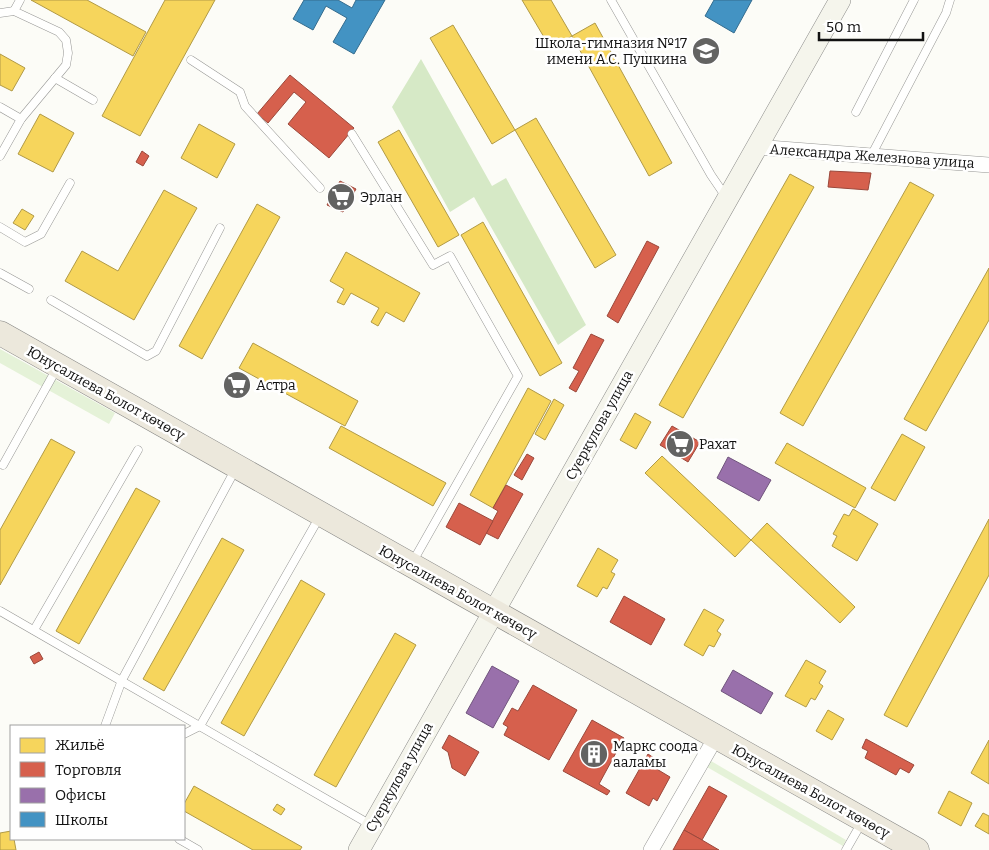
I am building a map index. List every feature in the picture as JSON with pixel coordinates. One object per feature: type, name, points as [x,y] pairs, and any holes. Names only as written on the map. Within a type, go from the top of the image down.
[{"type":"main road","name":"Суеркулова улица","points":[[358,850],[840,0]]},
{"type":"main road","name":"Юнусалиева Болот көчөсү","points":[[0,333],[917,850]]},
{"type":"street","name":"Александра Железнова улица","points":[[756,147],[989,165]]},
{"type":"street","points":[[651,850],[716,737]]},
{"type":"lane","points":[[14,11],[20,0]]},
{"type":"lane","points":[[611,0],[711,175],[727,198]]},
{"type":"lane","points":[[856,112],[914,0]]},
{"type":"lane","points":[[871,156],[946,13],[950,0]]},
{"type":"lane","points":[[0,14],[14,11],[59,32],[66,40],[68,53],[66,65],[21,119],[0,156]]},
{"type":"lane","points":[[191,60],[240,92],[245,106],[320,188]]},
{"type":"lane","points":[[55,78],[93,100]]},
{"type":"lane","points":[[0,107],[21,119]]},
{"type":"lane","points":[[352,134],[433,265],[450,256],[518,376],[411,565]]},
{"type":"lane","points":[[0,227],[25,242],[33,239],[40,234],[70,183]]},
{"type":"lane","points":[[50,300],[147,356],[152,354],[156,351],[220,228]]},
{"type":"lane","points":[[0,273],[29,289]]},
{"type":"lane","points":[[4,465],[58,367]]},
{"type":"lane","points":[[34,630],[138,450]]},
{"type":"lane","points":[[105,725],[122,680],[236,467]]},
{"type":"lane","points":[[185,734],[200,726],[322,514]]},
{"type":"lane","points":[[0,611],[372,826]]},
{"type":"lane","points":[[846,850],[863,820]]},
{"type":"lane","points":[[181,840],[198,850]]},
{"type":"green space","points":[[421,59],[492,186],[506,178],[586,325],[558,345],[474,197],[450,212],[392,107]]},
{"type":"green space","points":[[0,349],[115,413],[109,424],[0,363]]},
{"type":"green space","points":[[711,761],[846,840],[843,846],[707,767]]},
{"type":"building: Жильё","points":[[31,0],[87,0],[146,32],[133,56]]},
{"type":"building: Жильё","points":[[165,0],[215,0],[140,136],[102,116]]},
{"type":"building: Жильё","points":[[522,0],[551,0],[572,36],[551,49]]},
{"type":"building: Жильё","points":[[595,23],[672,163],[649,176],[572,36]]},
{"type":"building: Жильё","points":[[453,25],[515,130],[492,144],[430,38]]},
{"type":"building: Жильё","points":[[0,54],[25,68],[12,91],[0,85]]},
{"type":"building: Жильё","points":[[40,114],[74,133],[53,172],[18,154]]},
{"type":"building: Жильё","points":[[536,118],[616,255],[595,268],[515,130]]},
{"type":"building: Жильё","points":[[199,124],[235,144],[217,178],[181,158]]},
{"type":"building: Жильё","points":[[399,130],[459,235],[438,247],[378,142]]},
{"type":"building: Жильё","points":[[790,174],[814,187],[683,418],[659,405]]},
{"type":"building: Жильё","points":[[910,182],[934,195],[803,426],[780,413]]},
{"type":"building: Жильё","points":[[164,190],[197,208],[134,320],[65,281],[82,251],[118,271]]},
{"type":"building: Жильё","points":[[257,204],[280,217],[202,359],[179,346]]},
{"type":"building: Жильё","points":[[22,209],[34,216],[25,230],[13,223]]},
{"type":"building: Жильё","points":[[483,222],[562,363],[540,376],[461,235]]},
{"type":"building: Жильё","points":[[346,252],[420,293],[404,322],[386,312],[378,326],[371,322],[379,308],[351,293],[344,305],[337,302],[344,289],[330,281]]},
{"type":"building: Жильё","points":[[989,268],[989,320],[926,431],[904,419]]},
{"type":"building: Жильё","points":[[253,343],[358,401],[345,426],[239,368]]},
{"type":"building: Жильё","points":[[528,388],[551,401],[493,508],[470,495]]},
{"type":"building: Жильё","points":[[554,399],[564,405],[545,440],[535,434]]},
{"type":"building: Жильё","points":[[635,413],[651,422],[636,449],[620,440]]},
{"type":"building: Жильё","points":[[341,426],[446,483],[433,506],[329,448]]},
{"type":"building: Жильё","points":[[902,434],[925,447],[895,501],[871,488]]},
{"type":"building: Жильё","points":[[51,439],[75,452],[0,585],[0,530]]},
{"type":"building: Жильё","points":[[787,443],[866,488],[855,508],[775,463]]},
{"type":"building: Жильё","points":[[662,456],[751,540],[735,557],[645,473]]},
{"type":"building: Жильё","points":[[136,488],[160,501],[79,644],[56,631]]},
{"type":"building: Жильё","points":[[853,509],[878,524],[857,561],[832,546],[837,536],[833,534],[844,514],[849,516]]},
{"type":"building: Жильё","points":[[989,519],[989,575],[907,727],[884,715]]},
{"type":"building: Жильё","points":[[767,523],[855,607],[840,623],[751,540]]},
{"type":"building: Жильё","points":[[222,538],[244,550],[164,691],[143,679]]},
{"type":"building: Жильё","points":[[598,548],[618,560],[611,572],[615,574],[607,589],[603,587],[597,597],[577,586]]},
{"type":"building: Жильё","points":[[301,580],[325,594],[244,736],[221,723]]},
{"type":"building: Жильё","points":[[704,609],[724,620],[717,631],[721,634],[714,647],[709,645],[703,656],[684,645]]},
{"type":"building: Жильё","points":[[395,633],[416,645],[336,787],[314,775]]},
{"type":"building: Жильё","points":[[806,660],[826,671],[819,683],[823,686],[815,700],[811,698],[806,707],[785,696]]},
{"type":"building: Жильё","points":[[828,710],[844,719],[832,740],[816,731]]},
{"type":"building: Жильё","points":[[989,740],[989,784],[971,773]]},
{"type":"building: Жильё","points":[[194,786],[302,847],[300,850],[253,850],[185,812],[185,802]]},
{"type":"building: Жильё","points":[[949,791],[972,803],[961,826],[938,813]]},
{"type":"building: Жильё","points":[[277,804],[285,809],[281,815],[273,810]]},
{"type":"building: Жильё","points":[[983,813],[989,816],[989,834],[975,826]]},
{"type":"building: Жильё","points":[[10,831],[10,840],[14,840],[16,850],[0,850],[0,833]]},
{"type":"building: Торговля","points":[[290,75],[354,128],[329,158],[288,124],[306,102],[294,92],[268,123],[257,114]]},
{"type":"building: Торговля","points":[[142,151],[149,156],[143,166],[136,162]]},
{"type":"building: Торговля","points":[[830,171],[871,173],[868,190],[828,187]]},
{"type":"building: Торговля","name":"Эрлан","points":[[340,181],[356,189],[343,212],[327,205]]},
{"type":"building: Торговля","points":[[647,241],[659,247],[618,323],[607,316]]},
{"type":"building: Торговля","points":[[591,334],[604,340],[576,392],[569,388],[579,371],[573,368]]},
{"type":"building: Торговля","name":"Астра","points":[[232,375],[248,384],[242,394],[227,385]]},
{"type":"building: Торговля","name":"Рахат","points":[[672,426],[700,442],[688,462],[660,445]]},
{"type":"building: Торговля","points":[[527,454],[534,458],[522,480],[514,475]]},
{"type":"building: Торговля","points":[[506,485],[523,494],[498,539],[486,533],[498,511],[493,508]]},
{"type":"building: Торговля","points":[[459,503],[493,521],[480,545],[446,527]]},
{"type":"building: Торговля","points":[[624,596],[665,619],[651,645],[610,622]]},
{"type":"building: Торговля","points":[[39,652],[43,659],[34,664],[30,657]]},
{"type":"building: Торговля","points":[[533,685],[577,710],[549,760],[504,735],[508,727],[503,724],[512,708],[518,711]]},
{"type":"building: Торговля","name":"Маркс соода ааламы","points":[[592,720],[624,738],[599,784],[610,791],[607,795],[563,771]]},
{"type":"building: Торговля","points":[[449,735],[479,752],[465,776],[452,768],[448,752],[442,748]]},
{"type":"building: Торговля","points":[[866,739],[914,765],[909,773],[900,768],[896,775],[865,758],[868,751],[862,748]]},
{"type":"building: Торговля","points":[[648,754],[654,758],[650,765],[670,777],[657,801],[653,798],[649,806],[626,793]]},
{"type":"building: Торговля","points":[[709,786],[727,796],[702,840],[684,830]]},
{"type":"building: Торговля","points":[[684,830],[702,840],[719,850],[673,850]]},
{"type":"building: Офисы","points":[[728,457],[771,480],[759,501],[717,478]]},
{"type":"building: Офисы","points":[[492,666],[519,681],[493,728],[466,713]]},
{"type":"building: Офисы","points":[[733,670],[773,693],[761,714],[721,691]]},
{"type":"building: Школы","points":[[304,0],[338,0],[352,8],[356,0],[385,0],[354,54],[333,42],[347,18],[326,6],[313,30],[293,19]]},
{"type":"building: Школы","points":[[714,0],[752,0],[734,33],[705,16]]},
{"type":"place","name":"Школа-гимназия №17 имени А.С. Пушкина","points":[[706,51]]},
{"type":"place","name":"Эрлан","points":[[341,197]]},
{"type":"place","name":"Астра","points":[[237,385]]},
{"type":"place","name":"Рахат","points":[[680,444]]},
{"type":"place","name":"Маркс соода ааламы","points":[[594,754]]}]
